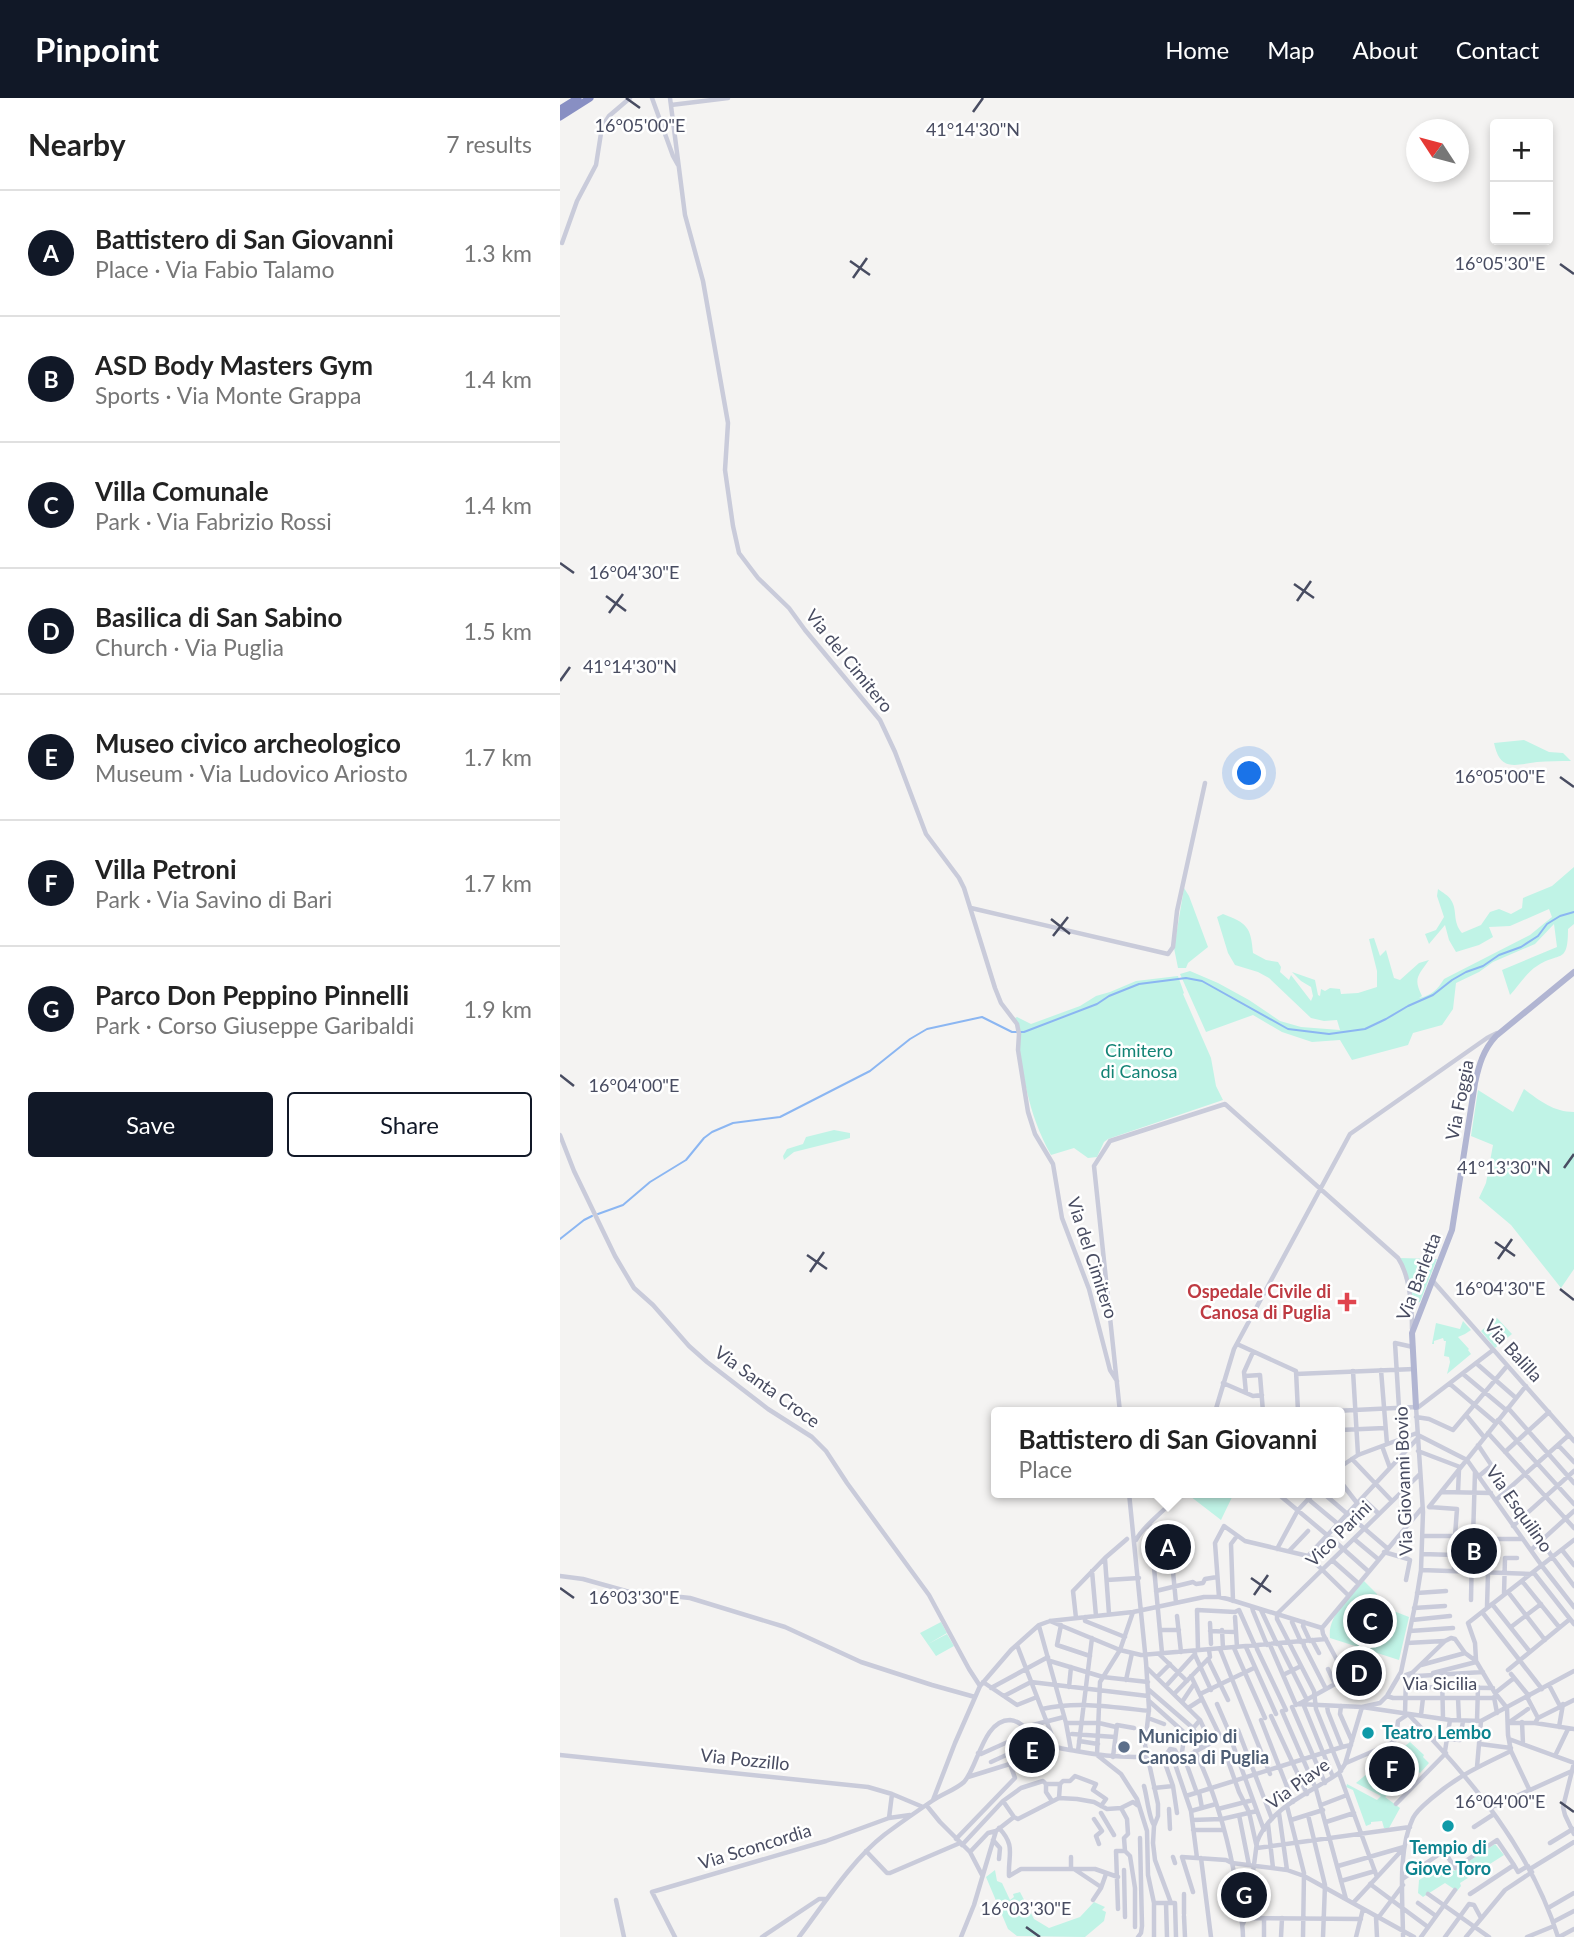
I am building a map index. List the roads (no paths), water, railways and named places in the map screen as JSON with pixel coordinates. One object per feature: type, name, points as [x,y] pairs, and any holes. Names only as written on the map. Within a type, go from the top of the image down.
[{"type":"highway","points":[[560,109],[578,98]]},
{"type":"highway","points":[[560,117],[590,98]]},
{"type":"main road","name":"Via Foggia","points":[[1451,1230],[1478,1067],[1489,1044],[1502,1031],[1574,972]]},
{"type":"main road","name":"Via Barletta","points":[[1412,1333],[1451,1230]]},
{"type":"main road","name":"Via Giovanni Bovio","points":[[1412,1333],[1416,1408]]},
{"type":"street","points":[[562,243],[580,195],[596,164],[602,127],[609,116],[631,98]]},
{"type":"street","points":[[652,98],[679,166]]},
{"type":"street","name":"Via del Cimitero","points":[[670,98],[685,215],[703,281],[728,422],[726,470],[739,553],[758,578],[789,608],[880,720],[926,834],[959,878],[995,988],[1001,1003],[1017,1024],[1018,1049],[1028,1112],[1035,1134],[1054,1168],[1062,1218],[1089,1289],[1110,1370],[1117,1381]]},
{"type":"street","points":[[671,105],[728,98]]},
{"type":"street","points":[[971,908],[1168,954],[1172,947],[1177,911],[1205,783]]},
{"type":"street","points":[[1216,1407],[1237,1344],[1350,1134],[1487,1038],[1502,1031]]},
{"type":"street","points":[[1120,1407],[1094,1166],[1110,1141],[1225,1104],[1390,1249],[1405,1272],[1412,1333]]},
{"type":"street","name":"Via Santa Croce","points":[[560,1135],[615,1256],[634,1288],[659,1311],[689,1346],[768,1409],[812,1437],[826,1451],[929,1595],[969,1669],[982,1684]]},
{"type":"street","name":"Via Balilla","points":[[1432,1280],[1574,1441]]},
{"type":"street","points":[[1399,1408],[1395,1343],[1413,1347]]},
{"type":"street","points":[[1237,1344],[1296,1371],[1298,1407]]},
{"type":"street","points":[[1345,1410],[1416,1408],[1493,1350]]},
{"type":"street","points":[[1246,1393],[1244,1372],[1253,1352]]},
{"type":"street","points":[[1476,1363],[1516,1398]]},
{"type":"street","points":[[1416,1418],[1429,1419],[1453,1430],[1507,1366]]},
{"type":"street","points":[[1296,1374],[1414,1369]]},
{"type":"street","points":[[1381,1370],[1384,1445],[1390,1468]]},
{"type":"street","points":[[1353,1371],[1358,1455]]},
{"type":"street","points":[[1463,1374],[1507,1409],[1574,1483]]},
{"type":"street","points":[[1245,1376],[1260,1375],[1263,1407]]},
{"type":"street","points":[[1223,1383],[1253,1396],[1262,1395]]},
{"type":"street","points":[[1450,1384],[1497,1421],[1574,1504]]},
{"type":"street","points":[[1322,1628],[1378,1559],[1441,1492],[1526,1386]]},
{"type":"street","name":"Via Giovanni Bovio","points":[[1385,1698],[1402,1669],[1421,1570],[1426,1507],[1420,1474],[1416,1408]]},
{"type":"street","points":[[1505,1452],[1549,1412]]},
{"type":"street","points":[[1466,1415],[1505,1452],[1574,1528]]},
{"type":"street","points":[[1345,1430],[1385,1428]]},
{"type":"street","points":[[1308,1556],[1329,1537],[1417,1435]]},
{"type":"street","points":[[1345,1463],[1358,1455],[1417,1435],[1466,1460]]},
{"type":"street","points":[[1496,1500],[1569,1435]]},
{"type":"street","points":[[1558,1445],[1574,1462]]},
{"type":"street","points":[[1478,1446],[1574,1586]]},
{"type":"street","points":[[1418,1451],[1460,1468]]},
{"type":"street","points":[[1352,1459],[1392,1501]]},
{"type":"street","name":"Via Esquilino","points":[[1466,1460],[1574,1607]]},
{"type":"street","points":[[1479,1476],[1491,1465]]},
{"type":"street","points":[[1458,1492],[1460,1468]]},
{"type":"street","points":[[1473,1538],[1475,1471]]},
{"type":"street","points":[[1513,1525],[1574,1471]]},
{"type":"street","name":"Vico Parini","points":[[1277,1614],[1420,1474]]},
{"type":"street","points":[[1345,1488],[1357,1503]]},
{"type":"street","points":[[1441,1492],[1491,1493]]},
{"type":"street","points":[[1130,1498],[1149,1699],[1145,1745],[1158,1804],[1158,1816],[1151,1843]]},
{"type":"street","points":[[1135,1541],[1175,1498]]},
{"type":"street","points":[[1284,1498],[1368,1571]]},
{"type":"street","points":[[1329,1498],[1386,1550],[1409,1559],[1406,1580]]},
{"type":"street","points":[[1362,1498],[1379,1514]]},
{"type":"street","points":[[1277,1549],[1298,1510],[1308,1499],[1338,1524]]},
{"type":"street","points":[[1426,1507],[1457,1509],[1454,1571]]},
{"type":"street","points":[[1531,1550],[1574,1511]]},
{"type":"street","points":[[1150,1525],[1161,1653],[1178,1672],[1195,1684],[1221,1738]]},
{"type":"street","points":[[1219,1597],[1215,1543],[1224,1526],[1245,1541],[1308,1556],[1348,1595]]},
{"type":"street","points":[[1289,1552],[1308,1531]]},
{"type":"street","points":[[1233,1601],[1231,1544],[1237,1536]]},
{"type":"street","points":[[1423,1536],[1523,1539]]},
{"type":"street","points":[[1076,1618],[1073,1591],[1127,1539]]},
{"type":"street","points":[[1354,1539],[1378,1559]]},
{"type":"street","points":[[1489,1539],[1484,1610],[1542,1689]]},
{"type":"street","points":[[1476,1662],[1475,1643],[1468,1623],[1574,1540]]},
{"type":"street","points":[[1471,1600],[1472,1550]]},
{"type":"street","points":[[1562,1550],[1574,1565]]},
{"type":"street","points":[[1422,1554],[1455,1555]]},
{"type":"street","points":[[1105,1558],[1109,1614]]},
{"type":"street","points":[[1517,1558],[1505,1558],[1506,1594],[1545,1640]]},
{"type":"street","points":[[1332,1560],[1358,1583]]},
{"type":"street","points":[[1172,1561],[1176,1603]]},
{"type":"street","points":[[1421,1570],[1533,1573]]},
{"type":"street","points":[[1092,1572],[1096,1616]]},
{"type":"street","points":[[1533,1573],[1574,1625]]},
{"type":"street","points":[[560,1576],[583,1579],[626,1591],[681,1596],[700,1601],[785,1627],[861,1662],[975,1697]]},
{"type":"street","points":[[1156,1591],[1194,1582],[1203,1583],[1205,1579],[1217,1577]]},
{"type":"street","points":[[1107,1580],[1139,1578]]},
{"type":"street","points":[[1522,1581],[1559,1627]]},
{"type":"street","points":[[1417,1592],[1446,1591]]},
{"type":"street","points":[[932,1801],[982,1684],[1039,1625],[1050,1621],[1133,1612],[1203,1597],[1219,1597],[1322,1628]]},
{"type":"street","points":[[1493,1604],[1530,1652]]},
{"type":"street","points":[[1511,1628],[1541,1604]]},
{"type":"street","points":[[1414,1608],[1444,1605]]},
{"type":"street","points":[[1252,1607],[1283,1675],[1325,1783]]},
{"type":"street","points":[[1260,1609],[1292,1671],[1303,1759],[1322,1807],[1346,1900]]},
{"type":"street","points":[[1211,1690],[1196,1652],[1197,1611],[1236,1613]]},
{"type":"street","points":[[1097,1755],[1100,1682],[1120,1650],[1133,1612]]},
{"type":"street","points":[[1236,1613],[1236,1648],[1293,1802]]},
{"type":"street","points":[[1236,1613],[1323,1753],[1333,1777]]},
{"type":"street","points":[[1277,1614],[1316,1695],[1316,1706],[1376,1874]]},
{"type":"street","points":[[1177,1616],[1181,1652]]},
{"type":"street","points":[[1412,1620],[1450,1616]]},
{"type":"street","points":[[1085,1617],[1085,1621],[1125,1637]]},
{"type":"street","points":[[1293,1619],[1292,1622],[1326,1689]]},
{"type":"street","points":[[1494,1693],[1521,1660],[1570,1619]]},
{"type":"street","points":[[1050,1621],[1120,1650],[1146,1654],[1196,1652],[1210,1647],[1222,1649],[1326,1639]]},
{"type":"street","points":[[1304,1622],[1303,1626],[1319,1653]]},
{"type":"street","points":[[1174,1694],[1210,1657],[1210,1623]]},
{"type":"street","points":[[1039,1625],[1071,1750]]},
{"type":"street","points":[[1062,1625],[1056,1645],[1090,1656]]},
{"type":"street","points":[[1295,1706],[1335,1684],[1345,1675],[1322,1628]]},
{"type":"street","points":[[1409,1631],[1453,1628]]},
{"type":"street","points":[[1160,1630],[1179,1630]]},
{"type":"street","points":[[1222,1630],[1222,1649],[1269,1772]]},
{"type":"street","points":[[1210,1631],[1235,1632]]},
{"type":"street","points":[[1078,1751],[1092,1638]]},
{"type":"street","points":[[1406,1675],[1445,1641],[1455,1639],[1476,1662],[1494,1693],[1507,1708],[1511,1750],[1529,1789]]},
{"type":"street","points":[[1407,1643],[1445,1641]]},
{"type":"street","points":[[1017,1645],[1054,1746]]},
{"type":"street","points":[[1246,1647],[1307,1794]]},
{"type":"street","points":[[1166,1686],[1196,1652]]},
{"type":"street","points":[[1126,1680],[1132,1653]]},
{"type":"street","points":[[1420,1665],[1465,1653]]},
{"type":"street","points":[[991,1688],[1049,1659],[1102,1677],[1148,1685],[1193,1728],[1202,1748]]},
{"type":"street","points":[[1208,1659],[1228,1700]]},
{"type":"street","points":[[1406,1675],[1429,1675],[1476,1662]]},
{"type":"street","points":[[1157,1678],[1170,1664]]},
{"type":"street","points":[[1283,1675],[1301,1666]]},
{"type":"street","points":[[1069,1687],[1071,1667]]},
{"type":"street","points":[[799,1937],[866,1851],[932,1801],[962,1784],[990,1732],[1001,1722],[1017,1722],[1038,1740],[1054,1746],[1113,1757],[1166,1755],[1170,1749],[1181,1753],[1193,1752],[1211,1743],[1200,1720],[1147,1668]]},
{"type":"street","points":[[1188,1708],[1211,1690],[1254,1668]]},
{"type":"street","points":[[1328,1669],[1335,1684]]},
{"type":"street","points":[[1402,1669],[1406,1675],[1407,1714],[1464,1773],[1494,1814],[1530,1869],[1558,1937],[1574,1929]]},
{"type":"street","points":[[1441,1672],[1483,1672]]},
{"type":"street","points":[[1441,1672],[1443,1719]]},
{"type":"street","points":[[1295,1706],[1362,1707],[1450,1720],[1479,1721],[1572,1672],[1574,1678]]},
{"type":"street","points":[[1511,1674],[1528,1696],[1537,1721]]},
{"type":"street","points":[[1004,1696],[1031,1682],[1149,1699],[1187,1735]]},
{"type":"street","points":[[982,1684],[1026,1710]]},
{"type":"street","points":[[1182,1702],[1195,1684]]},
{"type":"street","points":[[1549,1685],[1562,1705],[1559,1727]]},
{"type":"street","points":[[1406,1687],[1478,1688],[1494,1693]]},
{"type":"street","points":[[1477,1767],[1480,1744],[1478,1688]]},
{"type":"street","points":[[1494,1693],[1497,1713]]},
{"type":"street","name":"Via Sicilia","points":[[1385,1698],[1478,1698],[1494,1693]]},
{"type":"street","points":[[1017,1705],[1037,1697]]},
{"type":"street","points":[[1362,1707],[1380,1703],[1385,1698]]},
{"type":"street","points":[[1385,1698],[1385,1711]]},
{"type":"street","points":[[1421,1715],[1423,1698]]},
{"type":"street","points":[[1432,1738],[1460,1740],[1458,1698]]},
{"type":"street","points":[[1537,1721],[1574,1700]]},
{"type":"street","points":[[1217,1704],[1264,1830]]},
{"type":"street","points":[[1042,1709],[1061,1705],[1099,1706],[1149,1715],[1164,1724]]},
{"type":"street","points":[[1327,1706],[1342,1747]]},
{"type":"street","points":[[1186,1796],[1269,1772],[1352,1743],[1340,1714],[1341,1706]]},
{"type":"street","name":"Via Piave","points":[[1243,1924],[1252,1865],[1260,1835],[1278,1812],[1340,1772],[1345,1764],[1362,1707]]},
{"type":"street","points":[[1508,1723],[1528,1709]]},
{"type":"street","points":[[1345,1764],[1396,1739],[1396,1712]]},
{"type":"street","points":[[1398,1721],[1407,1714]]},
{"type":"street","points":[[1033,1725],[1065,1720],[1134,1728]]},
{"type":"street","points":[[1200,1720],[1184,1739],[1181,1753],[1202,1808]]},
{"type":"street","points":[[1396,1804],[1446,1753],[1450,1720]]},
{"type":"street","points":[[1508,1723],[1537,1721],[1571,1729],[1555,1756]]},
{"type":"street","points":[[1522,1723],[1524,1744]]},
{"type":"street","points":[[1113,1757],[1116,1727]]},
{"type":"street","points":[[1238,1730],[1272,1819]]},
{"type":"street","points":[[978,1754],[1030,1732]]},
{"type":"street","points":[[1072,1734],[1115,1737]]},
{"type":"street","points":[[1509,1739],[1574,1763],[1563,1807],[1564,1815],[1573,1831],[1550,1843]]},
{"type":"street","points":[[991,1762],[1038,1740]]},
{"type":"street","points":[[1079,1741],[1098,1744]]},
{"type":"street","points":[[1480,1744],[1511,1750]]},
{"type":"street","points":[[968,1777],[1054,1746]]},
{"type":"street","points":[[1403,1934],[1405,1847],[1415,1814],[1464,1773],[1511,1750]]},
{"type":"street","points":[[1193,1752],[1222,1819],[1243,1924],[1243,1937]]},
{"type":"street","points":[[1170,1762],[1181,1753]]},
{"type":"street","name":"Via Pozzillo","points":[[560,1755],[868,1787],[925,1807]]},
{"type":"street","points":[[1097,1755],[1121,1774],[1138,1798],[1139,1808]]},
{"type":"street","points":[[1166,1755],[1191,1811],[1211,1937]]},
{"type":"street","points":[[1227,1758],[1250,1812],[1257,1848],[1410,1826]]},
{"type":"street","points":[[1170,1762],[1177,1813]]},
{"type":"street","points":[[959,1842],[1015,1778],[1010,1764]]},
{"type":"street","points":[[1490,1809],[1572,1771]]},
{"type":"street","points":[[866,1851],[890,1874],[959,1842],[1003,1801],[1021,1788],[1043,1781],[1046,1784],[1060,1784],[1075,1776],[1096,1784],[1093,1790],[1106,1799],[1101,1806]]},
{"type":"street","points":[[1046,1784],[1046,1792],[1052,1801]]},
{"type":"street","points":[[1059,1798],[1060,1784]]},
{"type":"street","points":[[1144,1786],[1150,1821],[1154,1828]]},
{"type":"street","points":[[1154,1787],[1172,1786]]},
{"type":"street","points":[[889,1818],[892,1794]]},
{"type":"street","points":[[1291,1820],[1308,1815],[1347,1794]]},
{"type":"street","points":[[1003,1801],[1018,1819],[1059,1798],[1077,1798],[1107,1809],[1136,1803],[1151,1843],[1148,1875],[1154,1903],[1154,1937]]},
{"type":"street","points":[[1191,1811],[1253,1800]]},
{"type":"street","points":[[1287,1806],[1304,1876],[1303,1937]]},
{"type":"street","points":[[925,1807],[971,1852],[983,1876]]},
{"type":"street","points":[[1121,1808],[1127,1819],[1128,1834],[1124,1838],[1135,1888],[1135,1927]]},
{"type":"street","points":[[1169,1809],[1170,1829]]},
{"type":"street","points":[[1192,1820],[1222,1819],[1257,1811]]},
{"type":"street","points":[[1278,1812],[1287,1871]]},
{"type":"street","points":[[1101,1813],[1114,1835]]},
{"type":"street","points":[[1326,1822],[1354,1813]]},
{"type":"street","name":"Via Sconcordia","points":[[675,1937],[652,1892],[826,1841],[889,1818],[915,1814]]},
{"type":"street","points":[[1474,1827],[1494,1814]]},
{"type":"street","points":[[1239,1815],[1252,1865]]},
{"type":"street","points":[[1308,1815],[1325,1888],[1323,1937]]},
{"type":"street","points":[[971,1852],[988,1833],[1014,1817]]},
{"type":"street","points":[[1094,1819],[1102,1831],[1096,1836],[1099,1844]]},
{"type":"street","points":[[1268,1824],[1273,1868]]},
{"type":"street","points":[[1147,1831],[1154,1828]]},
{"type":"street","points":[[961,1937],[998,1829]]},
{"type":"street","points":[[998,1829],[1007,1835],[1010,1843],[1009,1875],[1021,1870],[1095,1869],[1118,1877]]},
{"type":"street","points":[[1193,1830],[1224,1830]]},
{"type":"street","points":[[1140,1838],[1140,1935]]},
{"type":"street","points":[[993,1840],[1000,1849],[999,1859]]},
{"type":"street","points":[[1377,1937],[1377,1917],[1403,1882],[1444,1851],[1455,1868],[1497,1840],[1518,1872],[1530,1869]]},
{"type":"street","points":[[1466,1937],[1505,1890],[1530,1869],[1574,1842]]},
{"type":"street","points":[[1338,1866],[1405,1847]]},
{"type":"street","points":[[1353,1903],[1376,1874],[1405,1847]]},
{"type":"street","points":[[1118,1909],[1116,1851],[1125,1851]]},
{"type":"street","points":[[1152,1854],[1171,1903],[1176,1937]]},
{"type":"street","points":[[1071,1857],[1072,1869]]},
{"type":"street","points":[[1192,1892],[1182,1857],[1226,1860],[1273,1868],[1304,1876],[1403,1934],[1414,1937]]},
{"type":"street","points":[[1470,1894],[1514,1865]]},
{"type":"street","points":[[1072,1869],[1101,1887]]},
{"type":"street","points":[[1125,1870],[1125,1917]]},
{"type":"street","points":[[1093,1900],[1106,1874]]},
{"type":"street","points":[[1341,1881],[1376,1874]]},
{"type":"street","points":[[1370,1884],[1428,1927]]},
{"type":"street","points":[[1421,1937],[1455,1890]]},
{"type":"street","points":[[1184,1894],[1185,1937]]},
{"type":"street","points":[[1428,1894],[1488,1937]]},
{"type":"street","points":[[1548,1908],[1574,1894]]},
{"type":"street","points":[[762,1937],[819,1899],[828,1899]]},
{"type":"street","points":[[616,1900],[624,1937]]},
{"type":"street","points":[[1154,1903],[1171,1903]]},
{"type":"street","points":[[1167,1937],[1171,1903]]},
{"type":"street","points":[[1418,1903],[1436,1916]]},
{"type":"street","points":[[1445,1937],[1471,1903],[1481,1918]]},
{"type":"street","points":[[1356,1937],[1363,1909]]},
{"type":"street","points":[[1527,1937],[1574,1911]]},
{"type":"street","points":[[1245,1918],[1361,1919]]},
{"type":"street","points":[[1264,1918],[1264,1937]]},
{"type":"street","points":[[1282,1918],[1282,1937]]},
{"type":"waterway","points":[[598,1214],[623,1205],[650,1182],[686,1160],[712,1132],[733,1123],[780,1117],[870,1071],[927,1029],[982,1017],[1012,1032],[1024,1032],[1097,1004],[1139,984],[1186,978],[1202,981],[1288,1029],[1329,1034],[1365,1029],[1433,995],[1466,972],[1521,947],[1538,936],[1547,924],[1574,912]]},
{"type":"waterway","points":[[560,1239],[592,1216]]},
{"type":"place","name":"Ospedale Civile di Canosa di Puglia","points":[[1347,1302]]},
{"type":"place","name":"Battistero di San Giovanni","points":[[1168,1547]]},
{"type":"place","name":"ASD Body Masters Gym","points":[[1474,1551]]},
{"type":"place","name":"Villa Comunale","points":[[1370,1621]]},
{"type":"place","name":"Basilica di San Sabino","points":[[1359,1673]]},
{"type":"place","name":"Teatro Lembo","points":[[1368,1733]]},
{"type":"place","name":"Municipio di Canosa di Puglia","points":[[1124,1747]]},
{"type":"place","name":"Museo civico archeologico","points":[[1032,1750]]},
{"type":"place","name":"Villa Petroni","points":[[1392,1769]]},
{"type":"place","name":"Tempio di Giove Toro","points":[[1448,1826]]},
{"type":"place","name":"Parco Don Peppino Pinnelli","points":[[1244,1895]]},
{"type":"park label","name":"Cimitero di Canosa","points":[[1139,1061]]}]
